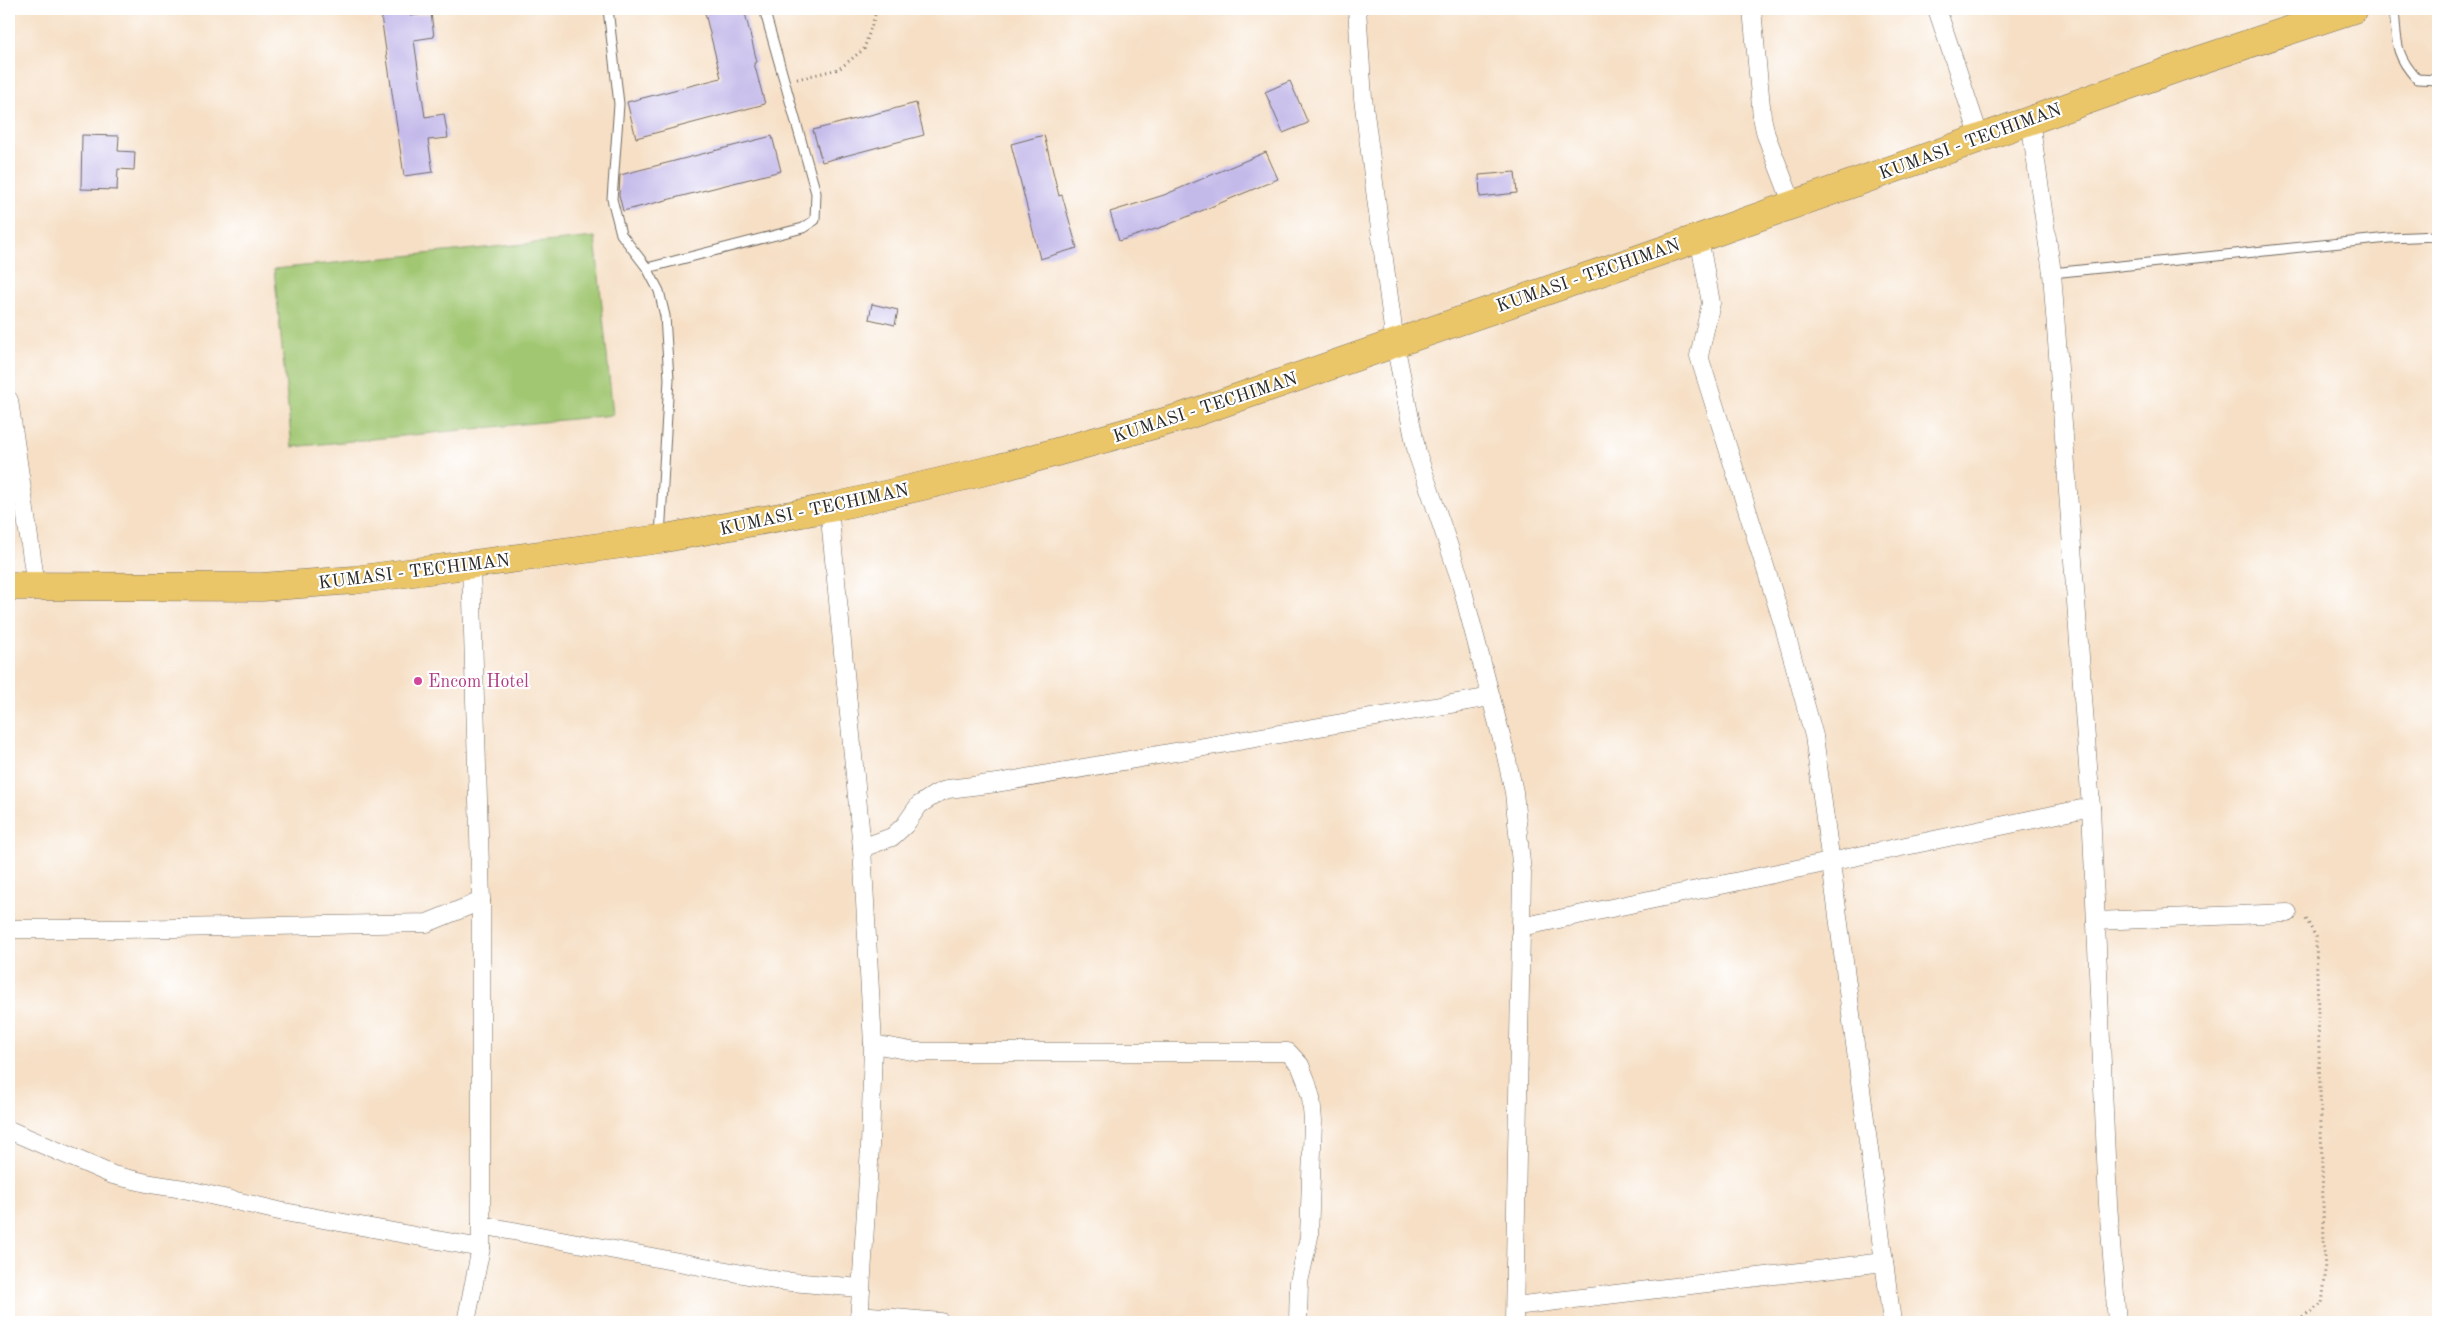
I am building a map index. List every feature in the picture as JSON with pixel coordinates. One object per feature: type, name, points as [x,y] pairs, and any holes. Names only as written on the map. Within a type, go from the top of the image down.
[{"type":"highway","name":"KUMASI - TECHIMAN","points":[[9,586],[262,587],[354,580],[660,539],[828,508],[998,468],[1182,417],[1699,238],[2030,120],[2354,9]]},
{"type":"street","points":[[1357,9],[1363,98],[1395,344],[1417,453],[1459,576],[1514,792],[1522,873],[1514,1314],[1884,1262]]},
{"type":"street","points":[[1752,9],[1762,117],[1766,135],[1793,205]]},
{"type":"street","points":[[1937,9],[1980,138]]},
{"type":"street","points":[[2030,120],[2052,273],[2091,807],[2108,1204],[2117,1322]]},
{"type":"street","points":[[1699,238],[1711,303],[1699,356],[1784,627],[1814,736],[1892,1322]]},
{"type":"street","points":[[9,400],[36,586]]},
{"type":"street","points":[[828,508],[862,848],[873,1044],[870,1148],[859,1318],[941,1322]]},
{"type":"street","points":[[466,1322],[481,1248],[480,901],[471,565]]},
{"type":"street","points":[[862,848],[892,837],[905,825],[919,805],[948,789],[1007,781],[1491,697]]},
{"type":"street","points":[[1521,927],[2091,807]]},
{"type":"street","points":[[9,929],[124,930],[427,923],[480,901]]},
{"type":"street","points":[[2096,921],[2288,913]]},
{"type":"street","points":[[873,1044],[916,1052],[1288,1052],[1300,1065],[1306,1080],[1311,1098],[1313,1121],[1309,1237],[1300,1282],[1298,1322]]},
{"type":"street","points":[[9,1130],[113,1174],[142,1182],[279,1211],[481,1248]]},
{"type":"street","points":[[481,1225],[780,1282],[860,1288]]},
{"type":"lane","points":[[608,9],[619,104],[612,199],[621,234],[647,268],[659,291],[665,316],[669,380],[660,539]]},
{"type":"lane","points":[[647,268],[803,228],[815,220],[816,194],[764,9]]},
{"type":"lane","points":[[2394,9],[2398,47],[2404,64],[2417,79],[2438,80]]},
{"type":"lane","points":[[2052,273],[2389,238],[2438,236]]},
{"type":"path","points":[[784,82],[839,69],[864,49],[877,9]]},
{"type":"path","points":[[2288,913],[2306,917],[2316,937],[2325,1278],[2322,1304],[2294,1322]]},
{"type":"green space","points":[[595,237],[613,415],[292,447],[274,269]]},
{"type":"building","points":[[380,9],[409,9],[410,16],[431,13],[434,37],[414,40],[425,117],[444,114],[448,138],[428,140],[433,172],[404,176]]},
{"type":"building","points":[[704,9],[744,9],[757,62],[754,63],[765,104],[636,138],[627,102],[721,78]]},
{"type":"building","points":[[1290,81],[1308,123],[1283,133],[1265,92]]},
{"type":"building","points":[[916,103],[924,135],[822,162],[813,130]]},
{"type":"building","points":[[82,135],[119,136],[118,151],[135,152],[134,170],[118,169],[117,190],[81,189]]},
{"type":"building","points":[[1044,135],[1059,196],[1062,195],[1077,248],[1040,259],[1011,144]]},
{"type":"building","points":[[772,136],[781,171],[623,211],[619,195],[620,175]]},
{"type":"building","points":[[1266,152],[1278,179],[1165,226],[1119,241],[1110,212],[1164,195]]},
{"type":"building","points":[[1515,172],[1517,193],[1480,197],[1479,175]]},
{"type":"building","points":[[872,304],[898,310],[895,325],[869,319]]},
{"type":"place","name":"Encom Hotel","points":[[418,681]]}]
